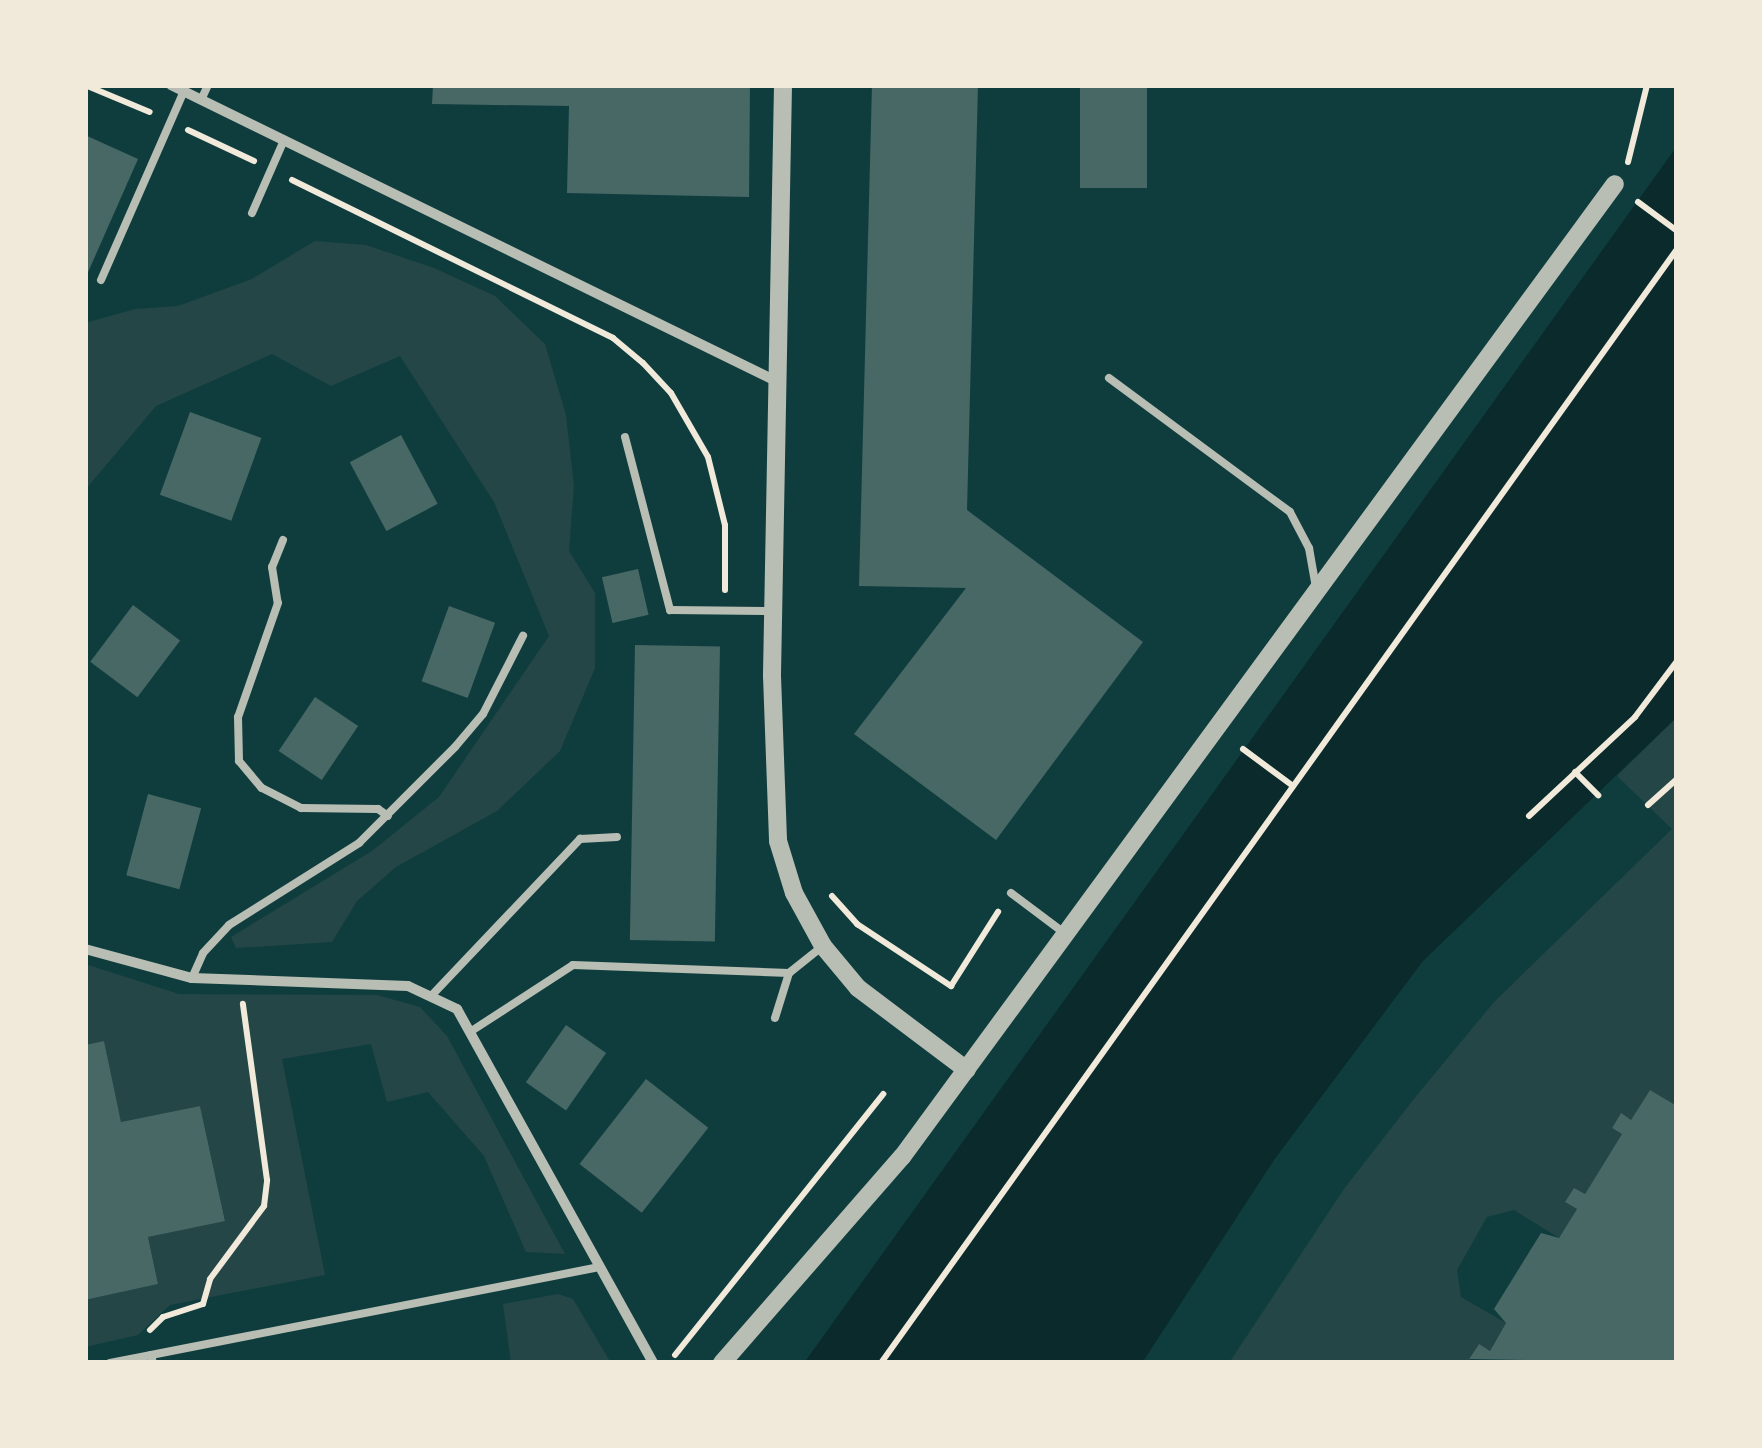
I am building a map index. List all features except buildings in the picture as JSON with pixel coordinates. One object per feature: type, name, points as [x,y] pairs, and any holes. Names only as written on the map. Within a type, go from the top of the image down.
[{"type":"street","points":[[172,85],[776,381]]},
{"type":"street","points":[[783,85],[773,612],[778,841],[794,894],[823,946],[858,988],[967,1070]]},
{"type":"street","points":[[722,1363],[834,1240],[967,1070],[1615,184]]},
{"type":"street","points":[[85,949],[192,978],[381,983],[433,994],[474,1030],[596,1268],[653,1363]]},
{"type":"lane","points":[[202,100],[208,85]]},
{"type":"lane","points":[[101,280],[184,92]]},
{"type":"lane","points":[[252,213],[284,140]]},
{"type":"lane","points":[[1109,378],[1290,512],[1310,548],[1317,592]]},
{"type":"lane","points":[[625,437],[670,610],[773,612]]},
{"type":"lane","points":[[283,540],[272,567],[278,603],[238,718],[239,761],[262,788],[301,808],[378,809],[388,816]]},
{"type":"lane","points":[[192,978],[202,953],[229,925],[360,843],[388,816],[482,714],[523,636]]},
{"type":"lane","points":[[433,994],[580,839],[617,838]]},
{"type":"lane","points":[[1011,893],[1066,935]]},
{"type":"lane","points":[[775,1018],[789,972],[823,946]]},
{"type":"lane","points":[[474,1030],[573,965],[789,972]]},
{"type":"lane","points":[[110,1363],[152,1359],[596,1268]]},
{"type":"path","points":[[85,85],[172,122],[613,338],[643,363],[682,408],[708,457],[724,524],[724,611]]},
{"type":"path","points":[[1637,201],[1677,231]]},
{"type":"path","points":[[881,1363],[1677,249]]},
{"type":"path","points":[[1529,816],[1636,716],[1677,661]]},
{"type":"path","points":[[1243,749],[1293,786]]},
{"type":"path","points":[[1576,772],[1598,795]]},
{"type":"path","points":[[1648,805],[1677,778]]},
{"type":"path","points":[[824,882],[857,924],[951,986],[1011,893]]},
{"type":"path","points":[[152,1359],[146,1336],[153,1324],[203,1304],[210,1279],[264,1206],[268,1180],[239,980]]},
{"type":"path","points":[[668,1363],[883,1094]]},
{"type":"shaded area","points":[[1677,146],[1677,717],[1423,961],[1274,1160],[1142,1363],[804,1363]]},
{"type":"shaded area","points":[[315,241],[366,245],[434,268],[495,296],[545,344],[566,415],[574,486],[569,551],[595,593],[595,668],[560,751],[497,811],[396,867],[357,901],[332,942],[236,948],[231,937],[372,851],[439,797],[549,636],[494,502],[400,356],[331,386],[272,354],[156,406],[85,490],[85,323],[135,309],[178,306],[252,279]]},
{"type":"shaded area","points":[[1677,717],[1677,1106],[1650,1090],[1631,1120],[1620,1114],[1612,1128],[1622,1134],[1585,1194],[1566,1203],[1577,1209],[1559,1238],[1514,1210],[1487,1217],[1457,1270],[1461,1297],[1506,1323],[1490,1351],[1478,1345],[1469,1359],[1476,1363],[1229,1363],[1344,1189],[1417,1095],[1495,1001],[1672,829],[1617,776]]},
{"type":"shaded area","points":[[85,964],[179,994],[377,995],[420,1007],[447,1036],[565,1254],[526,1252],[484,1156],[428,1092],[387,1102],[371,1044],[282,1059],[325,1275],[170,1305],[138,1335],[85,1347],[85,1300],[158,1284],[148,1237],[225,1220],[200,1106],[121,1122],[104,1041],[85,1045]]},
{"type":"shaded area","points":[[558,1294],[573,1299],[611,1363],[511,1363],[503,1304]]}]
